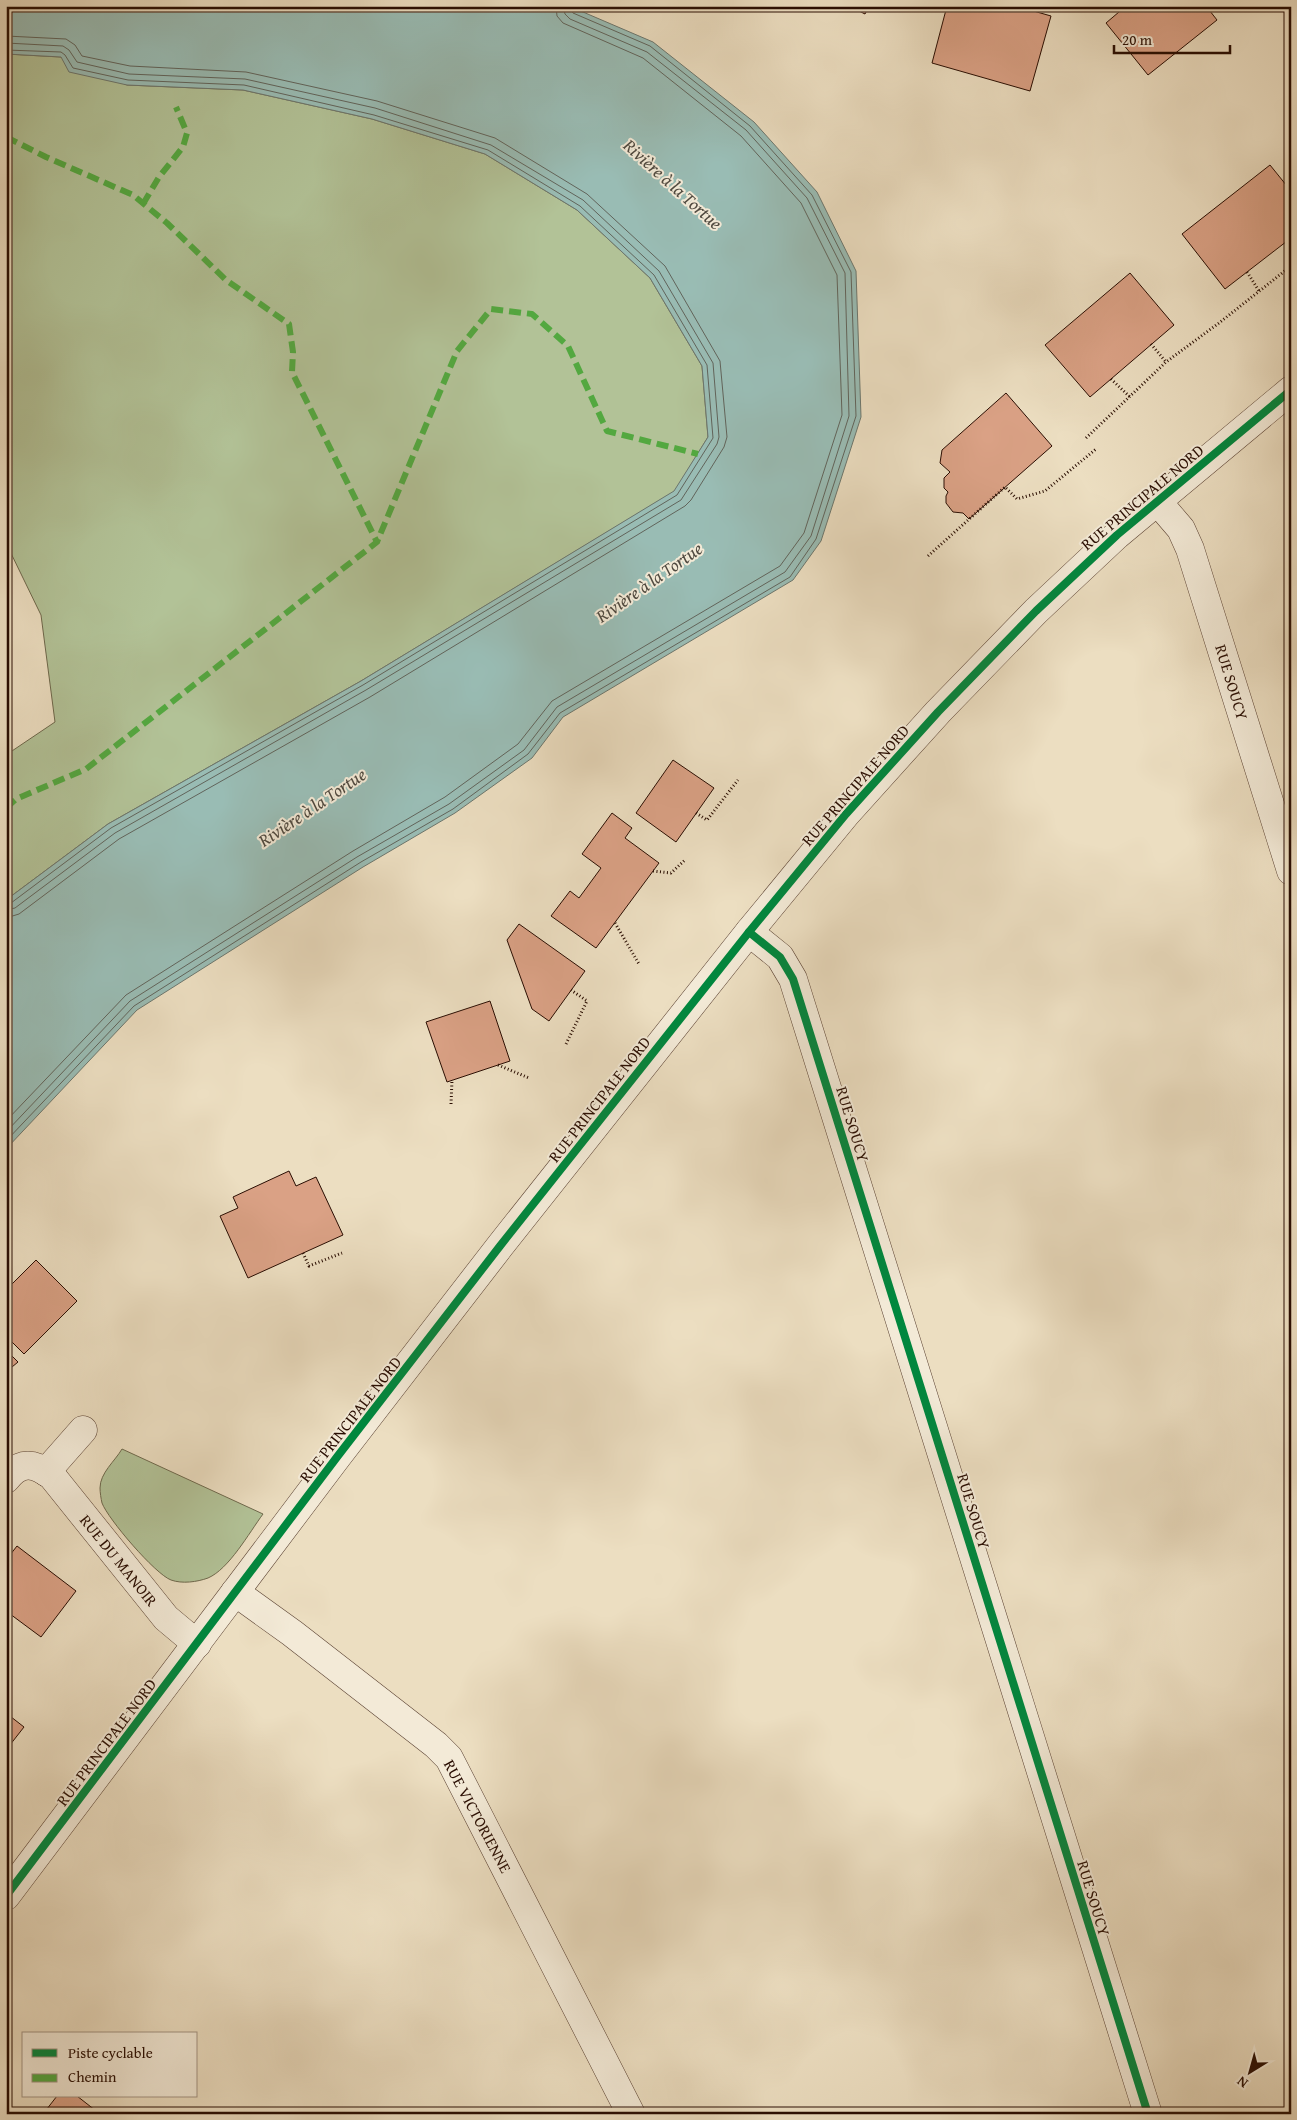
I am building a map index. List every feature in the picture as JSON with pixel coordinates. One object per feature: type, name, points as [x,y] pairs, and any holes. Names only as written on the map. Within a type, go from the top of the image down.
[{"type":"street","name":"RUE PRINCIPALE NORD","points":[[6,1896],[235,1592],[500,1246],[749,932],[853,806],[956,692],[1072,576],[1291,390]]},
{"type":"street","name":"RUE SOUCY","points":[[1157,502],[1181,529],[1190,549],[1291,871]]},
{"type":"street","name":"RUE SOUCY","points":[[749,932],[780,957],[793,979],[1148,2114]]},
{"type":"street","points":[[6,1479],[20,1467],[29,1465],[39,1467],[46,1472],[82,1430]]},
{"type":"street","name":"RUE DU MANOIR","points":[[46,1472],[52,1476],[166,1618],[197,1644]]},
{"type":"street","name":"RUE VICTORIENNE","points":[[235,1592],[292,1633],[406,1721],[449,1758],[631,2114]]},
{"type":"path","points":[[1086,438],[1166,362],[1291,266]]},
{"type":"path","points":[[1247,272],[1259,291]]},
{"type":"path","points":[[1151,344],[1166,362]]},
{"type":"path","points":[[1111,378],[1130,397]]},
{"type":"path","points":[[928,556],[1005,487],[1017,499],[1045,491],[1096,449]]},
{"type":"path","points":[[696,812],[707,820],[738,780]]},
{"type":"path","points":[[653,871],[671,873],[685,860]]},
{"type":"path","points":[[615,923],[639,964]]},
{"type":"path","points":[[566,1044],[587,1001],[571,990]]},
{"type":"path","points":[[498,1065],[529,1078]]},
{"type":"path","points":[[451,1104],[452,1080]]},
{"type":"path","points":[[303,1253],[309,1266],[342,1253]]},
{"type":"green space","points":[[6,54],[61,57],[127,85],[243,90],[372,119],[485,154],[577,210],[650,278],[702,366],[708,437],[675,491],[361,681],[108,824],[6,900],[6,755],[55,722],[41,615],[6,543]]},
{"type":"green space","points":[[122,1449],[263,1514],[231,1559],[216,1573],[208,1578],[194,1581],[180,1582],[171,1580],[154,1568],[113,1521],[102,1503],[100,1490],[102,1477]]},
{"type":"water","name":"Rivière à la Tortue","points":[[6,6],[569,6],[653,42],[754,122],[817,192],[856,271],[861,417],[821,541],[793,580],[563,717],[532,758],[455,813],[363,867],[137,1010],[6,1149],[6,900],[108,824],[361,681],[674,491],[708,437],[702,366],[650,278],[577,210],[485,154],[372,119],[243,90],[127,85],[69,72],[61,57],[6,54]]},
{"type":"building","points":[[849,6],[869,6],[865,14]]},
{"type":"building","points":[[947,6],[1016,6],[1051,16],[1030,91],[932,63]]},
{"type":"building","points":[[1126,6],[1206,6],[1217,20],[1148,75],[1106,23]]},
{"type":"building","points":[[1270,165],[1291,191],[1291,238],[1225,289],[1182,234]]},
{"type":"building","points":[[1130,273],[1174,325],[1090,397],[1045,345]]},
{"type":"building","points":[[1006,393],[1052,446],[969,519],[963,513],[953,512],[946,503],[948,492],[944,488],[944,478],[950,472],[940,463],[942,450]]},
{"type":"building","points":[[673,760],[714,788],[676,842],[636,813]]},
{"type":"building","points":[[612,813],[632,828],[625,838],[659,863],[596,948],[551,916],[570,891],[579,898],[601,868],[582,854]]},
{"type":"building","points":[[519,924],[585,971],[549,1021],[532,1009],[507,940]]},
{"type":"building","points":[[490,1001],[510,1061],[447,1082],[426,1022]]},
{"type":"building","points":[[289,1171],[296,1186],[316,1177],[343,1235],[248,1278],[220,1216],[238,1208],[233,1197]]},
{"type":"building","points":[[36,1260],[77,1301],[24,1354],[6,1336],[6,1290]]},
{"type":"building","points":[[6,1350],[18,1362],[6,1372]]},
{"type":"building","points":[[17,1546],[76,1591],[41,1637],[6,1611],[6,1560]]},
{"type":"building","points":[[6,1713],[24,1727],[6,1750]]},
{"type":"building","points":[[55,2098],[80,2098],[100,2114],[43,2114]]},
{"type":"marked path","points":[[143,204],[159,177],[183,147],[187,133],[176,107]]},
{"type":"marked path","points":[[6,137],[46,157],[133,195],[167,223],[226,280],[289,324],[293,352],[292,372],[377,542]]},
{"type":"marked path","points":[[6,808],[16,799],[86,769],[377,542],[457,351],[491,309],[532,314],[568,346],[607,431],[698,454]]},
{"type":"cycle path","points":[[6,1896],[337,1457],[500,1246],[749,932],[846,814],[938,712],[1036,611],[1117,535],[1291,390]]},
{"type":"cycle path","points":[[749,932],[780,957],[793,979],[1148,2114]]}]
